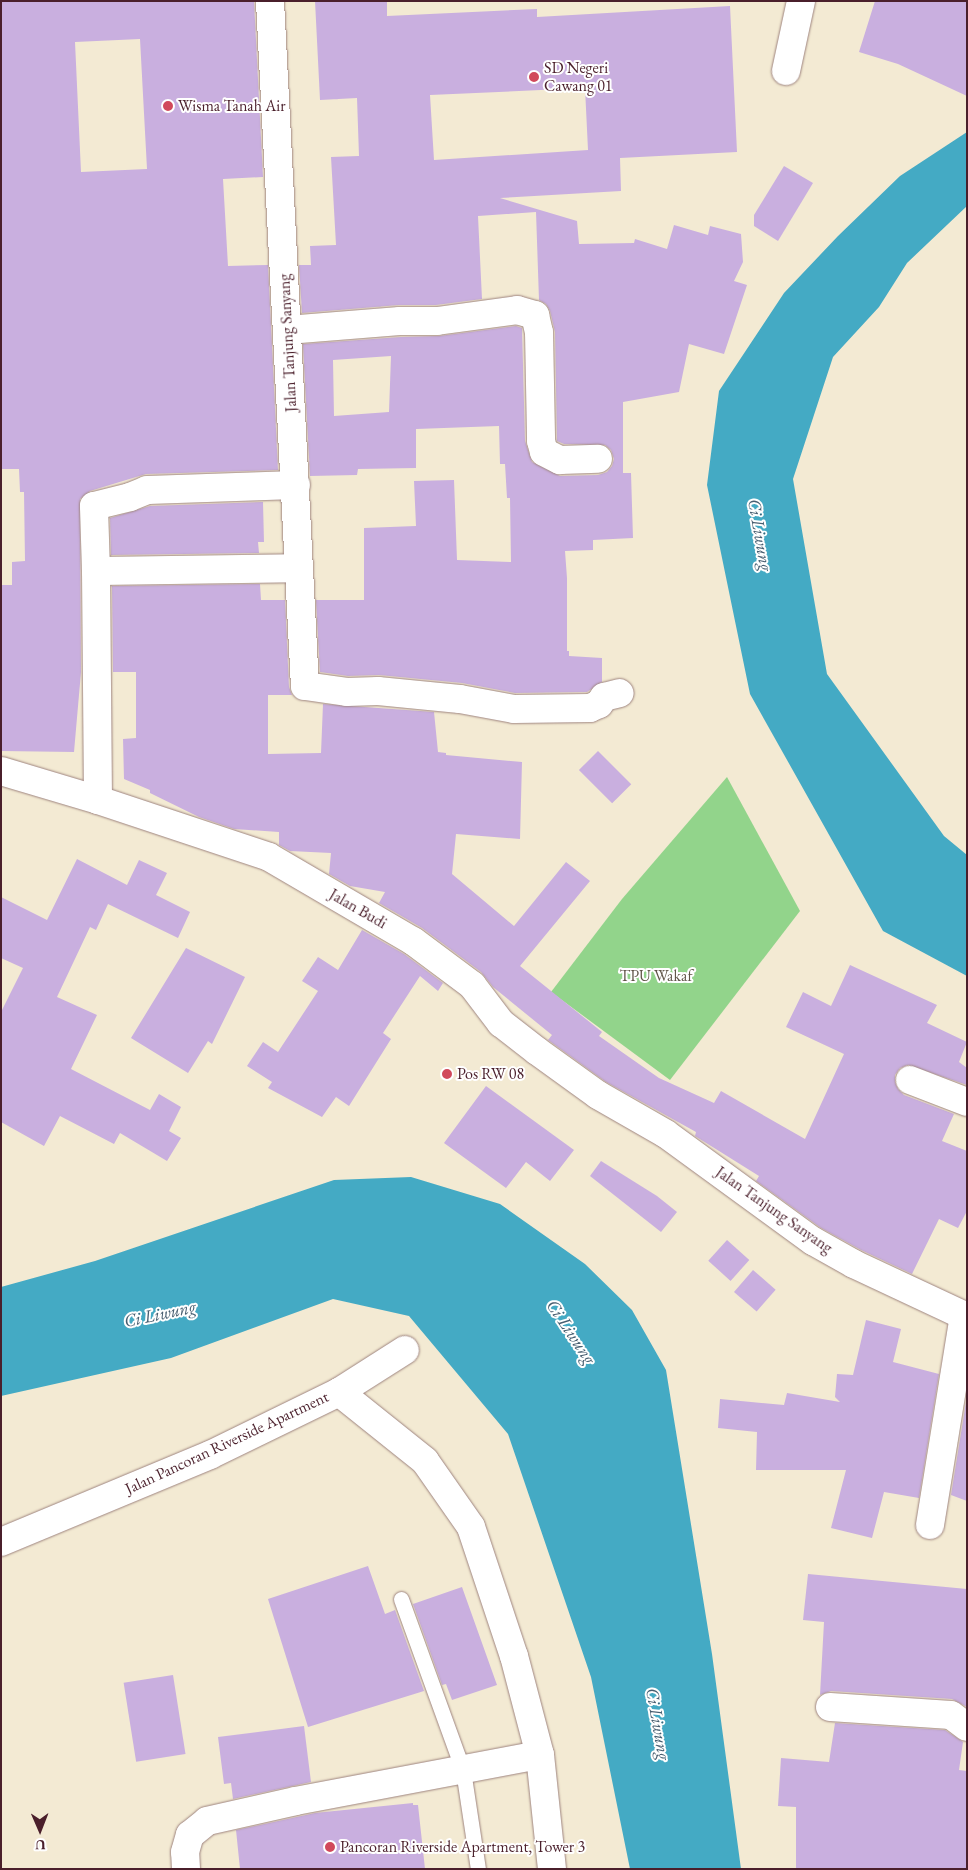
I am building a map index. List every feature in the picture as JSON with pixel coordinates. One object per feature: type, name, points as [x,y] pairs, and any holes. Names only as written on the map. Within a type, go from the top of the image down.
[{"type":"street","name":"Jalan Tanjung Sanyang","points":[[270,1],[305,686],[347,692],[378,690],[460,699],[514,709],[590,708],[599,704],[604,697],[620,693]]},
{"type":"street","points":[[786,71],[801,1]]},
{"type":"street","points":[[287,330],[400,321],[437,321],[518,310],[535,315],[539,332],[541,441],[544,452],[560,460],[598,459]]},
{"type":"street","points":[[98,800],[94,506],[130,497],[147,490],[296,485]]},
{"type":"street","points":[[96,571],[299,568]]},
{"type":"street","name":"Jalan Budi","points":[[1,771],[98,800],[269,857],[413,941],[472,985],[501,1023],[537,1051],[598,1095],[666,1134]]},
{"type":"street","points":[[910,1080],[967,1102]]},
{"type":"street","name":"Jalan Tanjung Sanyang","points":[[666,1134],[813,1241],[854,1264],[965,1317]]},
{"type":"street","points":[[930,1525],[965,1317]]},
{"type":"street","points":[[339,1392],[405,1350]]},
{"type":"street","name":"Jalan Pancoran Riverside Apartment","points":[[1,1542],[210,1455],[339,1392],[425,1461],[471,1527],[514,1656],[540,1755],[552,1869]]},
{"type":"street","points":[[830,1707],[951,1715],[967,1727]]},
{"type":"street","points":[[186,1869],[185,1852],[190,1834],[207,1821],[296,1801],[540,1755]]},
{"type":"lane","points":[[400,1599],[463,1770],[478,1869]]},
{"type":"green space","name":"TPU Wakaf","points":[[727,777],[800,911],[670,1080],[551,992],[622,899]]},
{"type":"water","name":"Ci Liwung","points":[[967,132],[967,206],[907,263],[879,307],[833,357],[793,479],[827,674],[944,836],[967,855],[967,976],[883,931],[750,694],[707,485],[719,391],[784,293],[838,236],[900,176]]},
{"type":"water","name":"Ci Liwung","points":[[411,1177],[500,1204],[585,1264],[632,1310],[666,1370],[712,1654],[741,1869],[630,1869],[591,1677],[508,1434],[409,1316],[333,1299],[171,1358],[1,1396],[1,1287],[95,1261],[334,1180]]},
{"type":"building","points":[[1,1],[254,1],[263,177],[223,179],[228,266],[268,265],[278,470],[146,474],[90,491],[80,499],[81,672],[74,752],[1,751],[1,585],[12,585],[12,562],[25,561],[24,492],[20,492],[19,469],[1,469]],"holes":[[[140,39],[147,169],[81,172],[75,42]]]},
{"type":"building","points":[[315,1],[387,1],[387,16],[537,9],[537,17],[730,6],[737,152],[620,158],[621,191],[500,198],[577,221],[579,244],[634,243],[635,239],[667,249],[674,225],[708,235],[710,226],[741,234],[743,262],[734,281],[747,285],[724,354],[689,344],[679,392],[623,402],[623,473],[631,473],[633,538],[593,540],[593,550],[565,551],[567,651],[569,651],[569,656],[602,658],[602,682],[587,692],[515,693],[462,683],[379,675],[348,676],[320,672],[316,600],[364,600],[364,528],[416,526],[414,481],[454,480],[457,560],[511,562],[510,498],[507,498],[505,464],[500,464],[499,426],[416,429],[416,468],[358,469],[357,475],[310,476],[303,344],[439,336],[516,326],[522,328],[525,441],[532,462],[560,476],[598,475],[607,472],[612,466],[614,459],[611,450],[605,445],[564,444],[557,441],[555,332],[550,311],[546,304],[539,300],[536,212],[478,216],[482,299],[436,305],[399,305],[302,313],[299,265],[311,265],[310,246],[336,245],[331,157],[359,156],[357,98],[320,100]],"holes":[[[585,88],[588,150],[434,160],[430,95]],[[391,356],[389,412],[334,416],[333,360]]]},
{"type":"building","points":[[875,1],[967,1],[967,96],[898,64],[859,52]]},
{"type":"building","points":[[784,166],[813,183],[778,241],[754,226],[754,215]]},
{"type":"building","points":[[263,502],[264,542],[258,542],[259,553],[111,555],[110,518],[150,506]]},
{"type":"building","points":[[260,584],[261,600],[285,600],[289,687],[292,695],[268,695],[268,754],[321,753],[323,704],[434,712],[438,752],[446,753],[446,755],[522,762],[520,839],[456,834],[452,874],[514,926],[566,862],[590,881],[520,966],[602,1032],[599,1036],[659,1078],[714,1103],[721,1091],[805,1139],[844,1054],[786,1027],[803,992],[831,1006],[850,965],[937,1005],[927,1023],[967,1042],[959,1062],[967,1068],[967,1085],[908,1065],[900,1068],[895,1075],[895,1082],[898,1089],[904,1095],[954,1114],[942,1141],[967,1151],[967,1211],[958,1228],[939,1219],[912,1274],[861,1250],[821,1228],[756,1181],[759,1176],[695,1136],[696,1132],[606,1082],[548,1040],[552,1035],[493,987],[481,972],[422,928],[379,903],[385,892],[350,886],[329,874],[331,853],[290,851],[279,845],[279,832],[234,829],[199,817],[150,793],[150,790],[124,779],[123,739],[136,738],[136,672],[113,672],[112,586]]},
{"type":"building","points":[[598,751],[631,784],[612,803],[579,770]]},
{"type":"building","points":[[77,859],[127,885],[139,860],[167,873],[156,895],[190,912],[178,938],[108,904],[96,930],[90,927],[57,997],[97,1015],[71,1069],[150,1110],[159,1094],[181,1107],[169,1131],[181,1138],[167,1161],[120,1133],[114,1144],[60,1116],[44,1146],[1,1122],[1,1012],[23,968],[1,958],[1,897],[47,920]]},
{"type":"building","points":[[362,930],[404,954],[443,983],[438,991],[420,976],[383,1033],[391,1039],[349,1106],[336,1097],[322,1117],[268,1088],[272,1082],[247,1066],[263,1042],[278,1052],[318,991],[302,981],[318,957],[338,970]]},
{"type":"building","points":[[186,948],[245,977],[212,1044],[208,1041],[188,1073],[131,1038]]},
{"type":"building","points":[[486,1086],[574,1150],[550,1181],[526,1162],[506,1188],[444,1143]]},
{"type":"building","points":[[601,1161],[657,1196],[677,1212],[661,1232],[590,1176]]},
{"type":"building","points":[[727,1240],[749,1260],[731,1281],[708,1261]]},
{"type":"building","points":[[753,1270],[776,1290],[757,1312],[734,1292]]},
{"type":"building","points":[[866,1320],[901,1329],[893,1362],[939,1374],[919,1498],[884,1492],[872,1538],[831,1528],[846,1470],[756,1470],[757,1432],[718,1428],[720,1399],[784,1405],[787,1393],[840,1402],[835,1397],[837,1374],[853,1375]]},
{"type":"building","points":[[967,1396],[967,1501],[951,1495]]},
{"type":"building","points":[[368,1566],[385,1614],[395,1610],[424,1691],[308,1727],[268,1599]]},
{"type":"building","points":[[808,1574],[967,1589],[967,1707],[952,1699],[831,1691],[820,1695],[824,1622],[803,1620]]},
{"type":"building","points":[[462,1587],[497,1685],[452,1700],[446,1684],[442,1685],[413,1604]]},
{"type":"building","points":[[173,1675],[186,1754],[136,1762],[124,1683]]},
{"type":"building","points":[[835,1723],[945,1730],[963,1742],[959,1770],[967,1771],[967,1869],[796,1869],[796,1807],[778,1806],[781,1758],[829,1762]]},
{"type":"building","points":[[304,1726],[311,1782],[233,1799],[231,1783],[224,1784],[218,1737]]},
{"type":"building","name":"Pancoran Riverside Apartment, Tower 3","points":[[413,1803],[413,1805],[418,1805],[425,1869],[240,1869],[236,1830],[315,1813]]},
{"type":"place","name":"SD Negeri Cawang 01","points":[[534,77]]},
{"type":"place","name":"Wisma Tanah Air","points":[[168,106]]},
{"type":"place","name":"Pos RW 08","points":[[447,1074]]},
{"type":"place","name":"Pancoran Riverside Apartment, Tower 3","points":[[330,1847]]}]
